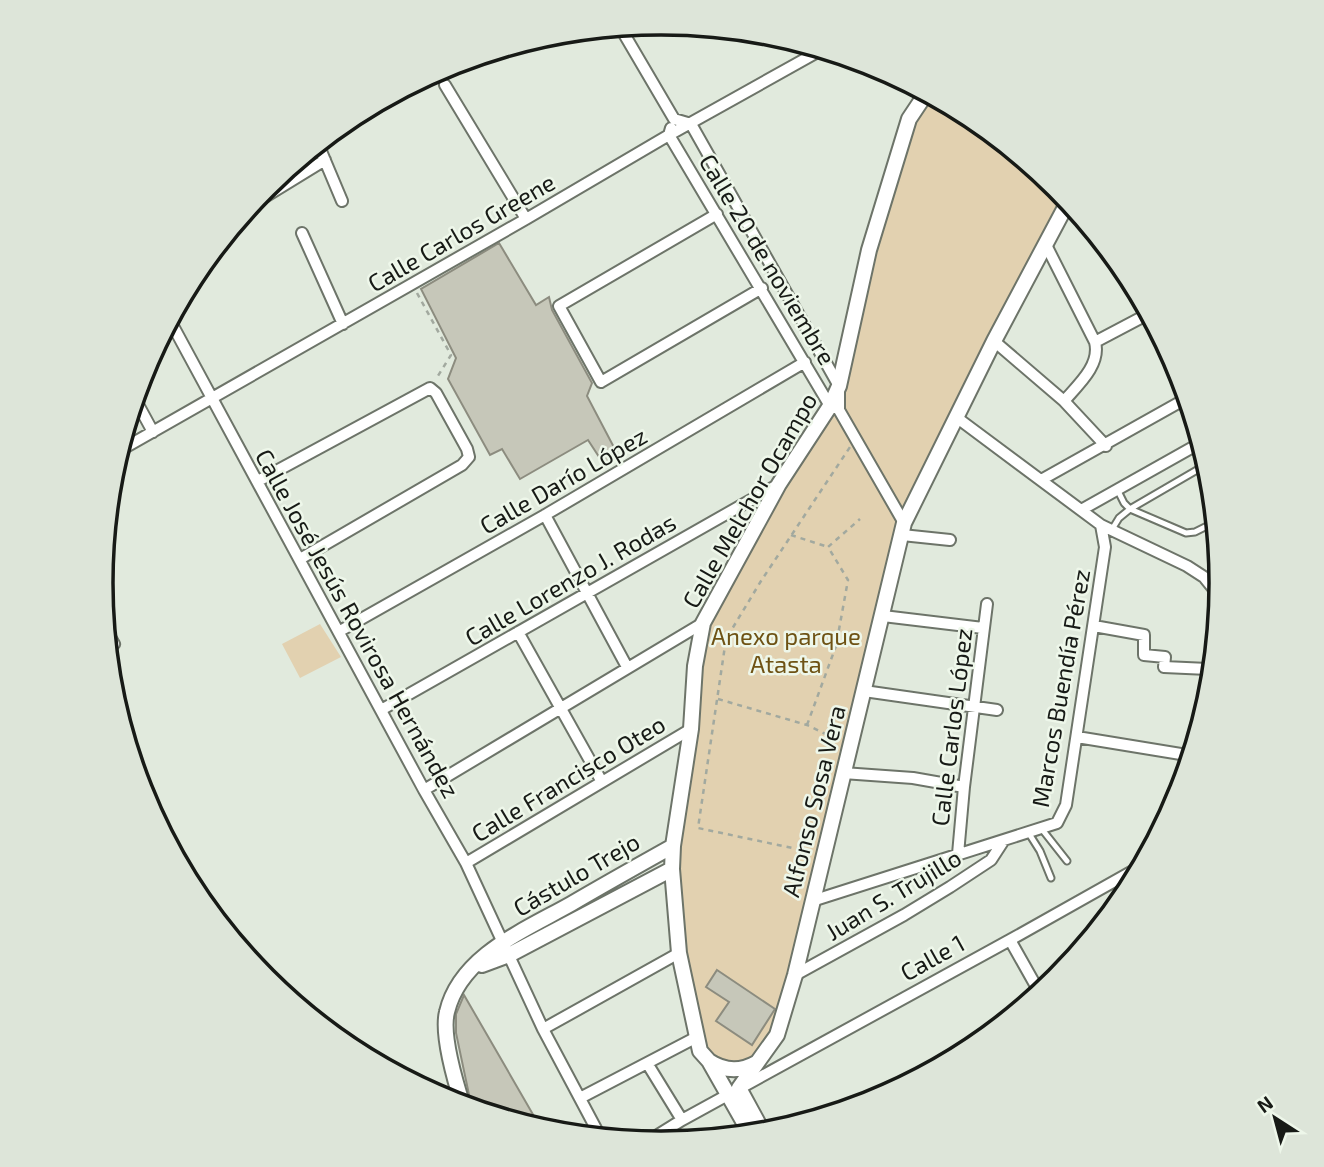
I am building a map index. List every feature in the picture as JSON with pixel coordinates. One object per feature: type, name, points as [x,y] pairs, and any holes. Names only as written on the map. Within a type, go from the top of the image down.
[{"type":"street","points":[[625,36],[674,119],[691,124]]},
{"type":"street","name":"Calle Carlos Greene","points":[[132,444],[811,56]]},
{"type":"street","points":[[444,85],[526,219]]},
{"type":"street","name":"Calle Melchor Ocampo","points":[[758,1123],[737,1088],[700,1051],[695,1038],[679,953],[672,869],[673,846],[691,729],[695,666],[703,623],[779,484],[835,408],[869,250],[909,119],[921,100]]},
{"type":"street","points":[[669,135],[674,119]]},
{"type":"street","name":"Calle 20 de noviembre","points":[[691,124],[839,386]]},
{"type":"street","name":"Calle 20 de noviembre","points":[[669,135],[835,408]]},
{"type":"street","points":[[322,153],[342,201]]},
{"type":"street","points":[[288,183],[325,160]]},
{"type":"street","name":"Alfonso Sosa Vera","points":[[737,1088],[761,1060],[777,1035],[795,975],[903,529],[994,341],[1064,211]]},
{"type":"street","points":[[717,214],[559,306],[601,382],[762,288]]},
{"type":"street","points":[[302,233],[343,324]]},
{"type":"street","points":[[1046,245],[1097,351],[1088,372],[1064,401]]},
{"type":"street","points":[[1095,342],[1142,317]]},
{"type":"street","name":"Calle José Jesús Rovirosa Hernández","points":[[175,331],[466,863],[543,1029],[596,1128]]},
{"type":"street","points":[[994,341],[1064,401],[1106,446]]},
{"type":"street","name":"Calle Darío López","points":[[340,631],[545,516],[805,362]]},
{"type":"street","points":[[258,481],[430,387],[436,393],[469,457],[462,465],[300,559]]},
{"type":"street","points":[[1041,481],[1179,403]]},
{"type":"street","points":[[835,408],[855,439],[903,529],[950,540]]},
{"type":"street","points":[[142,411],[153,432]]},
{"type":"street","points":[[956,417],[1101,525],[1187,566],[1210,584]]},
{"type":"street","points":[[1081,509],[1193,447]]},
{"type":"street","name":"Calle Lorenzo J. Rodas","points":[[381,710],[779,484]]},
{"type":"street","points":[[545,516],[628,667]]},
{"type":"street","name":"Marcos Buendía Pérez","points":[[812,901],[1058,823],[1066,805],[1094,626],[1105,548],[1101,525]]},
{"type":"street","name":"Calle Carlos López","points":[[958,854],[987,604]]},
{"type":"street","points":[[883,616],[983,628]]},
{"type":"street","points":[[424,790],[703,623]]},
{"type":"street","points":[[1094,626],[1144,635],[1143,655],[1165,657],[1164,667],[1204,669]]},
{"type":"street","points":[[518,632],[602,782]]},
{"type":"street","points":[[864,691],[997,710]]},
{"type":"street","name":"Calle Francisco Oteo","points":[[466,863],[691,729]]},
{"type":"street","points":[[1077,737],[1183,754]]},
{"type":"street","points":[[843,773],[913,778],[964,786]]},
{"type":"street","name":"Juan S. Trujillo","points":[[795,975],[950,887],[991,860],[1004,840]]},
{"type":"street","name":"Cástulo Trejo","points":[[506,948],[673,846]]},
{"type":"street","name":"Cástulo Trejo","points":[[506,948],[672,869]]},
{"type":"street","name":"Calle 1","points":[[663,1132],[737,1088],[1127,874]]},
{"type":"street","points":[[1010,940],[1035,985]]},
{"type":"street","points":[[459,1093],[451,1066],[446,1016],[453,991],[471,969],[506,948]]},
{"type":"street","points":[[543,1029],[679,953]]},
{"type":"street","points":[[580,1098],[695,1038]]},
{"type":"street","points":[[709,1061],[719,1067],[735,1070],[748,1068],[761,1060]]},
{"type":"street","points":[[647,1063],[682,1120]]},
{"type":"street","name":"Calle Melchor Ocampo","points":[[737,1088],[748,1125]]},
{"type":"lane","points":[[1111,531],[1119,518],[1130,509],[1198,469]]},
{"type":"lane","points":[[1117,489],[1130,509],[1186,533],[1207,526]]},
{"type":"lane","points":[[1041,828],[1067,861]]},
{"type":"lane","points":[[1028,832],[1040,851],[1051,878]]},
{"type":"path","points":[[412,284],[450,355],[430,387]]},
{"type":"path","points":[[811,852],[698,828],[726,639],[855,439]]},
{"type":"path","points":[[828,547],[860,519]]},
{"type":"path","points":[[792,535],[828,547],[848,580],[836,646],[807,725]]},
{"type":"path","points":[[718,699],[807,725],[849,746]]},
{"type":"green space","name":"Anexo parque Atasta","points":[[922,101],[936,108],[996,148],[1024,171],[1064,211],[904,523],[777,1035],[743,1069],[700,1051],[672,869],[703,623],[839,386],[909,119]]},
{"type":"green space","points":[[320,624],[341,657],[300,678],[282,644]]},
{"type":"building","points":[[499,243],[536,305],[549,297],[552,310],[592,383],[587,396],[618,455],[605,466],[588,440],[520,479],[502,449],[490,455],[448,379],[456,358],[421,289]]},
{"type":"building","points":[[717,970],[775,1009],[752,1045],[716,1021],[729,1002],[706,987]]},
{"type":"building","points":[[464,995],[534,1116],[469,1097],[456,1033],[456,1014]]}]
